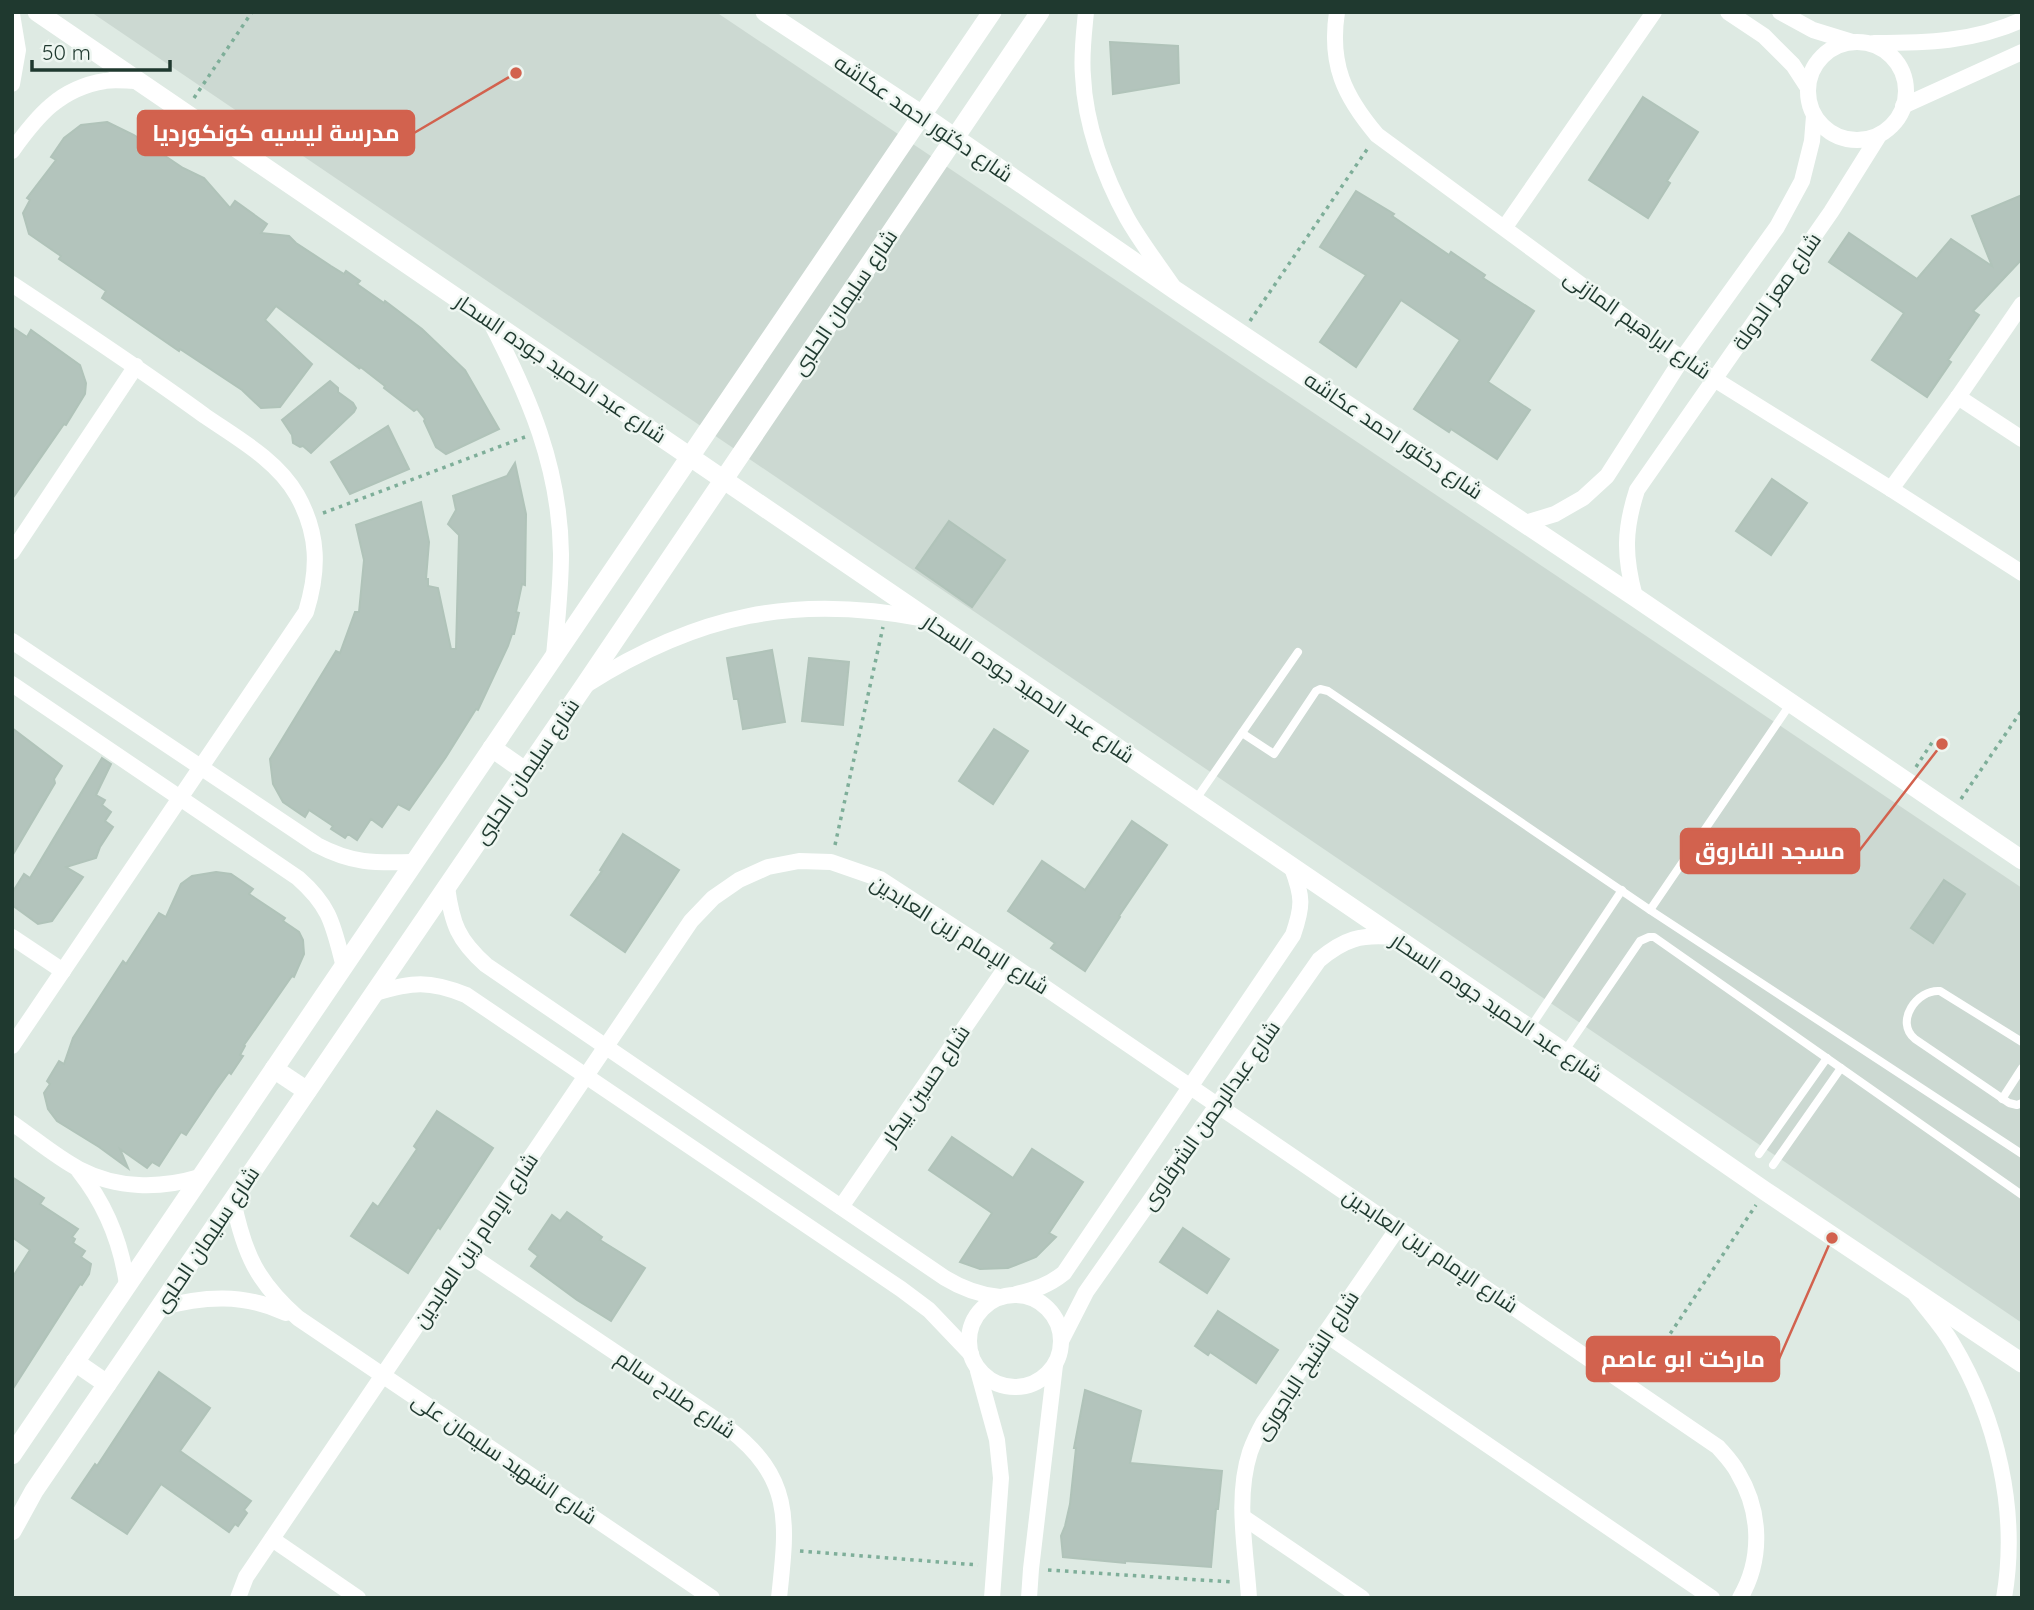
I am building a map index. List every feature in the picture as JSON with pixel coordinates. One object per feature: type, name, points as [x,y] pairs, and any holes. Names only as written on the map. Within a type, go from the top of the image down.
[{"type":"street","name":"شارع عبد الحميد جوده السحار","points":[[37,12],[1564,1052],[1765,1192],[2022,1363]]},
{"type":"street","name":"شارع دكتور احمد عكاشه","points":[[765,12],[922,115],[1175,290],[1635,597],[2022,860]]},
{"type":"street","name":"شارع سليمان الحلبى","points":[[12,1455],[992,12]]},
{"type":"street","name":"شارع سليمان الحلبى","points":[[12,1531],[34,1491],[1040,12]]},
{"type":"street","points":[[1086,12],[1083,77],[1090,123],[1106,174],[1127,219],[1175,290]]},
{"type":"street","name":"شارع ابراهيم المازنى","points":[[1337,12],[1336,56],[1343,85],[1357,112],[1377,135],[1682,359],[2022,573]]},
{"type":"street","points":[[1505,227],[1654,12]]},
{"type":"street","points":[[1728,12],[1764,36],[1793,65],[1808,88]]},
{"type":"street","points":[[1780,12],[1813,30],[1852,42],[1869,43],[1934,43],[1977,35],[2022,20]]},
{"type":"street","points":[[12,14],[18,51],[12,84]]},
{"type":"street","points":[[1852,42],[1826,53],[1817,63],[1808,88],[1814,116],[1824,128],[1838,136],[1854,140],[1878,137],[1896,120],[1903,106],[1906,90],[1903,75],[1895,61],[1884,50],[1869,43]]},
{"type":"street","points":[[1903,106],[2022,52]]},
{"type":"street","points":[[12,151],[29,127],[50,105],[76,89],[107,81],[138,81]]},
{"type":"street","name":"شارع معز الدولة","points":[[1525,523],[1555,514],[1583,498],[1607,477],[1682,359],[1777,228],[1802,181],[1809,159],[1814,116]]},
{"type":"street","name":"شارع معز الدولة","points":[[1635,597],[1628,570],[1626,543],[1629,516],[1637,490],[1831,212],[1878,137]]},
{"type":"street","points":[[12,284],[136,366],[257,452],[279,471],[296,493],[308,519],[316,565],[306,612],[12,1046]]},
{"type":"street","points":[[1891,489],[2022,304]]},
{"type":"street","points":[[489,319],[533,410],[548,457],[557,505],[561,554],[554,656]]},
{"type":"street","points":[[12,552],[136,366]]},
{"type":"street","points":[[1958,397],[2022,439]]},
{"type":"street","points":[[584,686],[664,641],[706,626],[750,615],[807,608],[841,608],[886,611],[927,619]]},
{"type":"street","points":[[12,641],[317,845],[338,856],[361,862],[414,862]]},
{"type":"street","points":[[12,684],[298,878],[316,894],[329,914],[344,967]]},
{"type":"street","points":[[492,748],[525,771]]},
{"type":"street","name":"شارع الإمام زين العابدين","points":[[238,1598],[246,1577],[272,1538],[691,922],[713,898],[739,880],[768,867],[799,861],[831,862],[880,879],[1009,963],[1718,1447],[1738,1472],[1751,1498],[1757,1527],[1755,1557],[1747,1585],[1740,1598]]},
{"type":"street","name":"شارع عبدالرحمن الشرقاوى","points":[[1008,1296],[1038,1289],[1064,1273],[1293,935],[1301,913],[1300,890],[1292,868]]},
{"type":"street","points":[[447,887],[450,910],[457,931],[470,950],[486,965],[962,1288],[980,1295],[1033,1298],[1048,1308],[1058,1322],[1062,1339],[1055,1365],[1029,1598]]},
{"type":"street","name":"شارع عبدالرحمن الشرقاوى","points":[[1062,1339],[1086,1292],[1320,960],[1335,947],[1353,939],[1373,935],[1393,937]]},
{"type":"street","points":[[12,937],[63,971]]},
{"type":"street","name":"شارع حسين بيكار","points":[[841,1207],[1009,963]]},
{"type":"street","points":[[375,993],[419,983],[443,985],[466,995],[901,1289],[929,1310],[988,1379],[1017,1387],[1032,1384],[1045,1376],[1055,1365]]},
{"type":"street","points":[[274,1069],[307,1091]]},
{"type":"street","points":[[12,1123],[78,1169],[117,1183],[159,1186],[200,1177]]},
{"type":"street","points":[[78,1169],[111,1223],[124,1264],[127,1284]]},
{"type":"street","name":"شارع الشهيد سليمان على","points":[[233,1200],[238,1228],[260,1279],[277,1300],[298,1318],[712,1598]]},
{"type":"street","name":"شارع الشيخ الباجورى","points":[[1249,1590],[1243,1517],[1244,1484],[1250,1452],[1264,1422],[1398,1228]]},
{"type":"street","name":"شارع صلاح سالم","points":[[467,1253],[747,1443],[774,1480],[782,1503],[785,1526],[779,1598]]},
{"type":"street","points":[[1913,1290],[1951,1342],[1981,1399],[2000,1461],[2008,1525],[2004,1598]]},
{"type":"street","points":[[992,1598],[1001,1478],[997,1440],[969,1340],[971,1326],[978,1314],[988,1304],[1008,1296]]},
{"type":"street","name":"شارع الشهيد سليمان على","points":[[159,1308],[188,1300],[216,1297],[244,1299],[272,1306],[298,1318]]},
{"type":"street","points":[[1325,1335],[1712,1598]]},
{"type":"street","points":[[75,1362],[107,1384]]},
{"type":"street","points":[[1243,1517],[1362,1598]]},
{"type":"street","points":[[272,1538],[358,1598]]},
{"type":"lane","points":[[1194,802],[1298,652]]},
{"type":"lane","points":[[1242,733],[1274,754],[1316,691],[1324,689],[1650,910],[2022,1154]]},
{"type":"lane","points":[[1650,910],[1791,703]]},
{"type":"lane","points":[[1529,1029],[1622,890]]},
{"type":"lane","points":[[1564,1052],[1640,941],[1649,937],[1659,940],[2022,1195]]},
{"type":"lane","points":[[2022,1042],[1940,991],[1934,990],[1921,995],[1906,1017],[1910,1035],[2002,1099],[2012,1105],[2022,1103]]},
{"type":"lane","points":[[1759,1154],[1826,1058]]},
{"type":"lane","points":[[1773,1166],[1841,1068]]},
{"type":"lane","points":[[2002,1099],[2022,1068]]},
{"type":"path","points":[[184,113],[252,12]]},
{"type":"path","points":[[1242,333],[1377,135]]},
{"type":"path","points":[[308,519],[540,431]]},
{"type":"path","points":[[831,862],[886,611]]},
{"type":"path","points":[[1952,812],[2022,710]]},
{"type":"path","points":[[1907,781],[1933,741]]},
{"type":"path","points":[[1634,1388],[1765,1192]]},
{"type":"path","points":[[784,1549],[994,1566]]},
{"type":"path","points":[[1031,1569],[1249,1590]]},
{"type":"shaded area","points":[[91,12],[716,12],[2022,888],[2022,1323]]},
{"type":"building","points":[[1110,42],[1178,46],[1179,83],[1113,94]]},
{"type":"building","points":[[1643,97],[1698,132],[1667,181],[1670,183],[1648,218],[1589,180]]},
{"type":"building","points":[[107,122],[134,135],[183,168],[204,178],[230,208],[235,201],[267,224],[261,233],[289,236],[344,274],[346,271],[360,281],[357,284],[422,329],[465,370],[499,429],[446,454],[436,447],[425,419],[417,409],[414,411],[358,365],[360,369],[276,306],[265,320],[312,364],[280,407],[261,408],[242,390],[102,298],[106,291],[59,259],[61,256],[29,234],[23,213],[30,200],[27,198],[56,160],[51,157],[64,138],[81,125]]},
{"type":"building","points":[[1356,191],[1394,214],[1392,216],[1449,255],[1451,252],[1485,275],[1483,278],[1534,311],[1488,382],[1530,410],[1497,459],[1414,409],[1460,340],[1401,300],[1356,367],[1320,342],[1366,275],[1320,247]]},
{"type":"building","points":[[2022,195],[2022,259],[1973,311],[1979,315],[1927,397],[1872,360],[1904,313],[1829,262],[1849,233],[1917,279],[1951,239],[1992,266],[1972,216]]},
{"type":"building","points":[[12,327],[27,337],[31,330],[80,365],[86,383],[85,394],[66,425],[64,424],[12,499]]},
{"type":"building","points":[[330,381],[356,408],[311,453],[303,446],[293,443],[292,435],[282,420]]},
{"type":"building","points":[[388,426],[409,469],[350,494],[331,462]]},
{"type":"building","points":[[515,463],[526,514],[525,585],[522,584],[514,634],[478,710],[476,709],[409,810],[398,804],[382,827],[371,819],[357,840],[348,834],[345,838],[331,829],[333,826],[309,810],[305,817],[283,802],[273,784],[270,759],[336,651],[340,653],[355,612],[359,612],[364,560],[356,525],[421,502],[429,542],[426,579],[428,586],[438,588],[451,649],[456,649],[459,535],[448,524],[456,510],[453,496],[507,476]]},
{"type":"building","points":[[1772,479],[1807,503],[1771,555],[1736,531]]},
{"type":"building","points":[[949,521],[1005,560],[972,607],[916,568]]},
{"type":"building","points":[[772,650],[785,722],[743,729],[738,699],[734,699],[727,658]]},
{"type":"building","points":[[809,658],[849,662],[843,725],[802,721]]},
{"type":"building","points":[[12,728],[62,766],[54,779],[55,783],[12,856]]},
{"type":"building","points":[[994,729],[1028,751],[993,804],[959,781]]},
{"type":"building","points":[[102,758],[111,764],[96,795],[105,800],[102,805],[111,812],[105,821],[113,827],[96,858],[66,867],[83,877],[52,921],[38,924],[12,905],[12,893],[24,874],[30,878]]},
{"type":"building","points":[[1132,821],[1167,845],[1085,971],[1051,948],[1055,943],[1008,911],[1042,861],[1085,890]]},
{"type":"building","points":[[623,834],[679,870],[625,952],[571,915],[602,871],[600,870]]},
{"type":"building","points":[[216,872],[231,874],[253,889],[249,894],[285,918],[283,921],[299,932],[303,940],[304,954],[294,977],[292,976],[244,1045],[240,1055],[243,1056],[186,1135],[181,1132],[159,1166],[152,1162],[147,1168],[120,1149],[128,1168],[57,1121],[48,1109],[44,1093],[50,1084],[47,1081],[59,1061],[64,1064],[73,1038],[123,961],[126,964],[159,913],[166,917],[181,884],[192,876]]},
{"type":"building","points":[[1944,880],[1965,894],[1933,943],[1911,928]]},
{"type":"building","points":[[437,1111],[493,1148],[408,1273],[351,1236],[373,1203],[378,1207],[417,1149],[414,1146]]},
{"type":"building","points":[[952,1137],[1013,1178],[1032,1149],[1083,1182],[1049,1233],[1056,1237],[1036,1257],[1008,1268],[980,1269],[960,1262],[992,1213],[929,1170]]},
{"type":"building","points":[[12,1177],[44,1198],[40,1204],[78,1229],[72,1237],[75,1239],[73,1243],[85,1251],[81,1257],[91,1264],[89,1274],[12,1390],[12,1278],[30,1250],[12,1237]]},
{"type":"building","points":[[567,1212],[602,1237],[600,1240],[645,1268],[611,1321],[531,1266],[538,1256],[529,1249],[552,1215],[560,1221]]},
{"type":"building","points":[[1183,1228],[1229,1259],[1207,1293],[1160,1262]]},
{"type":"building","points":[[1218,1311],[1278,1350],[1256,1383],[1210,1352],[1208,1355],[1195,1346]]},
{"type":"building","points":[[159,1372],[210,1408],[180,1451],[251,1501],[238,1526],[235,1524],[229,1532],[161,1484],[127,1534],[72,1498],[95,1464],[97,1466]]},
{"type":"building","points":[[1085,1390],[1141,1411],[1130,1463],[1222,1471],[1211,1567],[1063,1557],[1061,1536],[1070,1504],[1074,1448]]},
{"type":"place","name":"مدرسة ليسيه كونكورديا","points":[[516,73]]},
{"type":"place","name":"مسجد الفاروق","points":[[1942,744]]},
{"type":"place","name":"ماركت ابو عاصم","points":[[1832,1238]]}]
